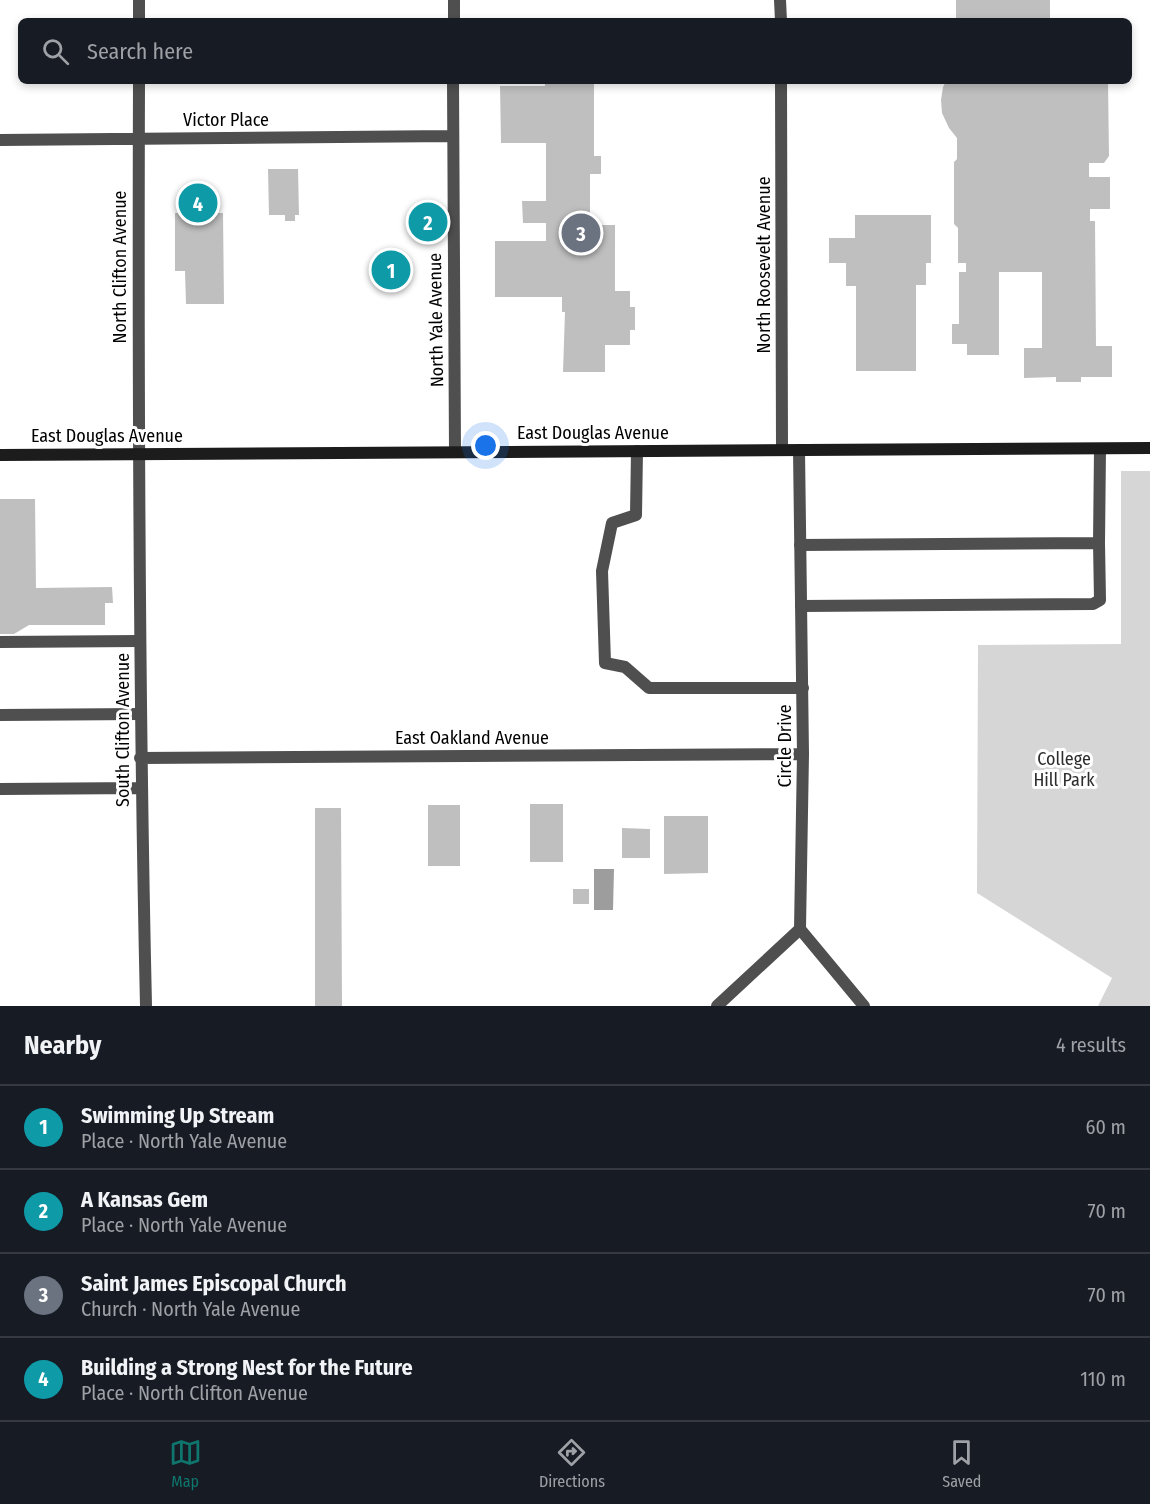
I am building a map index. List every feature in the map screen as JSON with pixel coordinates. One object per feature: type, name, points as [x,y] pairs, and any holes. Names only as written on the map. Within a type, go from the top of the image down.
[{"type":"main road","name":"East Douglas Avenue","points":[[0,455],[1150,448]]},
{"type":"street","points":[[139,0],[139,18]]},
{"type":"street","points":[[454,0],[454,18]]},
{"type":"street","points":[[780,0],[781,18]]},
{"type":"street","name":"North Clifton Avenue","points":[[138,84],[138,453]]},
{"type":"street","name":"North Yale Avenue","points":[[453,84],[455,451]]},
{"type":"street","name":"North Roosevelt Avenue","points":[[781,84],[782,450]]},
{"type":"street","name":"Victor Place","points":[[0,140],[452,136]]},
{"type":"street","points":[[801,606],[1094,604],[1100,600],[1100,449]]},
{"type":"street","name":"Circle Drive","points":[[799,450],[803,754],[800,929]]},
{"type":"street","points":[[637,451],[636,515],[612,523],[602,571],[605,663],[625,668],[649,687],[802,687]]},
{"type":"street","name":"South Clifton Avenue","points":[[138,453],[141,788],[146,1006]]},
{"type":"street","points":[[800,545],[1099,543]]},
{"type":"street","points":[[0,642],[141,641]]},
{"type":"street","points":[[0,715],[141,714]]},
{"type":"street","name":"East Oakland Avenue","points":[[141,758],[803,754]]},
{"type":"street","points":[[0,789],[141,788]]},
{"type":"street","points":[[717,1006],[800,929],[864,1006]]},
{"type":"green space","name":"College Hill Park","points":[[1121,471],[1150,471],[1150,1006],[1098,1006],[1112,978],[977,893],[978,645],[1121,644]]},
{"type":"shaded area","points":[[594,869],[614,869],[613,910],[594,910]]},
{"type":"building","points":[[956,0],[1050,0],[1050,18],[956,18]]},
{"type":"building","points":[[545,84],[594,84],[594,156],[601,156],[601,174],[590,174],[590,225],[615,225],[615,291],[630,291],[630,307],[635,307],[635,330],[630,330],[630,345],[605,345],[605,372],[563,372],[565,312],[562,312],[562,297],[495,297],[495,241],[546,241],[546,223],[523,223],[522,201],[546,201],[546,143],[501,143],[500,86],[545,86]]},
{"type":"building","points":[[944,84],[1108,84],[1109,156],[1104,163],[1089,163],[1089,177],[1110,177],[1110,209],[1090,209],[1090,221],[1095,221],[1096,346],[1112,346],[1112,377],[1081,377],[1081,382],[1056,382],[1056,377],[1024,378],[1024,348],[1042,348],[1042,272],[999,272],[999,355],[967,355],[967,344],[952,344],[952,324],[959,324],[959,272],[966,272],[966,263],[958,263],[958,228],[954,224],[954,162],[957,159],[957,138],[942,113]]},
{"type":"building","points":[[268,169],[298,169],[299,215],[295,215],[295,221],[285,221],[285,215],[269,215]]},
{"type":"building","points":[[175,213],[223,213],[224,304],[186,304],[185,271],[175,271]]},
{"type":"building","points":[[855,215],[931,215],[931,263],[926,263],[926,285],[916,285],[916,371],[856,371],[856,286],[846,286],[846,263],[829,263],[829,238],[855,238]]},
{"type":"building","points":[[0,499],[35,499],[36,588],[112,587],[113,603],[105,603],[105,625],[29,625],[14,634],[0,634]]},
{"type":"building","points":[[530,804],[563,804],[563,862],[530,862]]},
{"type":"building","points":[[428,805],[460,805],[460,866],[428,866]]},
{"type":"building","points":[[315,808],[341,808],[342,1006],[315,1006]]},
{"type":"building","points":[[664,816],[708,816],[708,873],[664,874]]},
{"type":"building","points":[[622,828],[650,829],[650,858],[622,858]]},
{"type":"building","points":[[573,889],[589,889],[589,904],[573,904]]},
{"type":"place","name":"Building a Strong Nest for the Future","points":[[198,203]]},
{"type":"place","name":"A Kansas Gem","points":[[428,222]]},
{"type":"place","name":"Saint James Episcopal Church","points":[[581,233]]},
{"type":"place","name":"Swimming Up Stream","points":[[391,270]]}]
